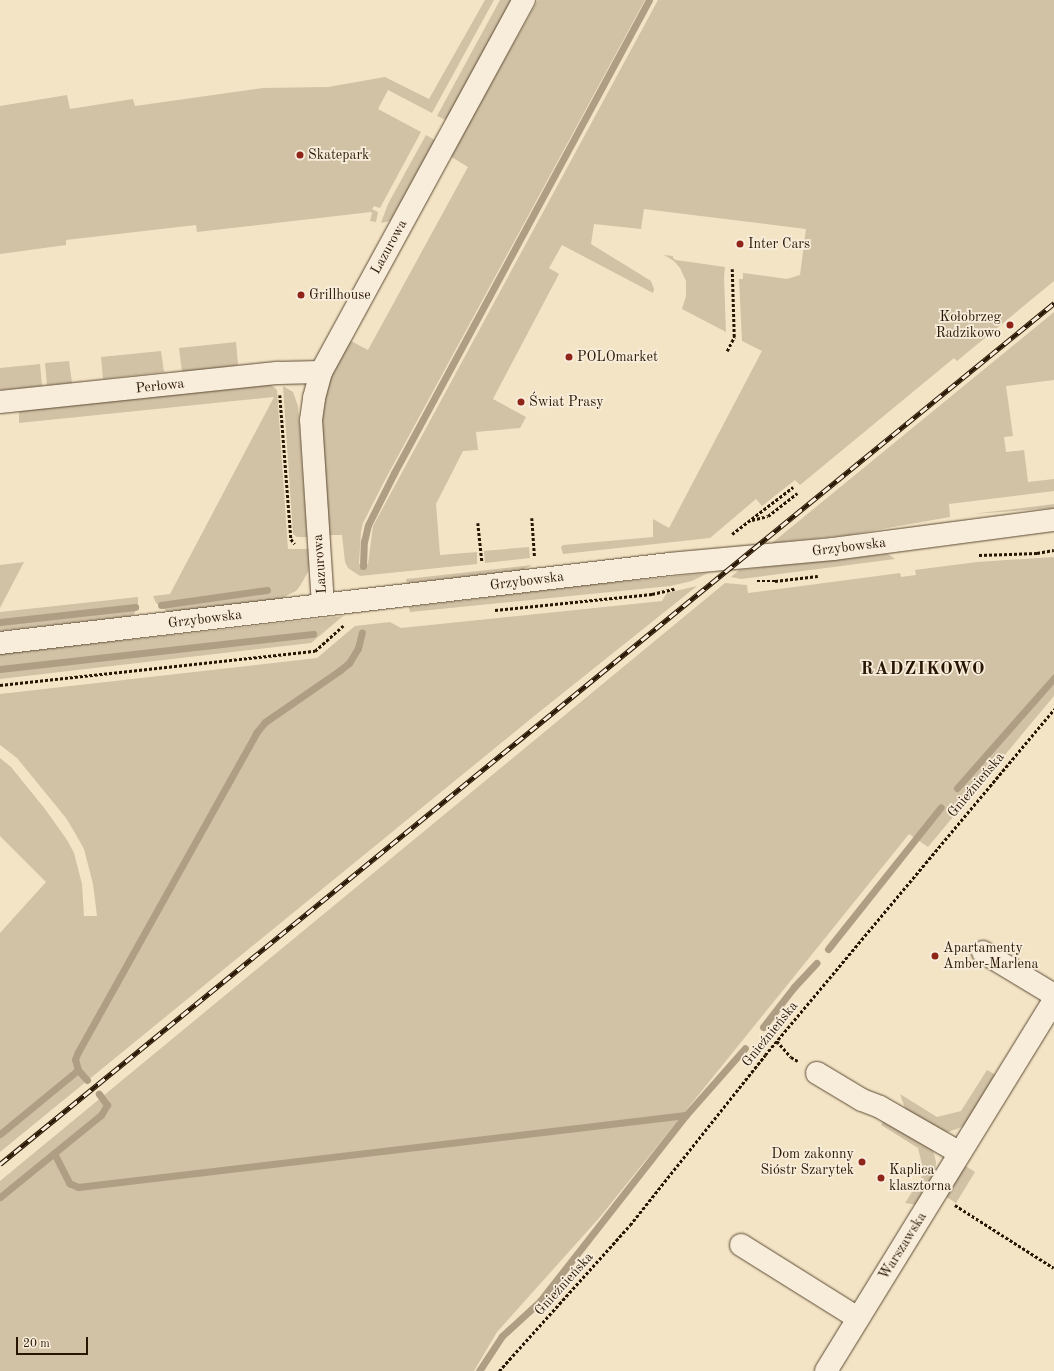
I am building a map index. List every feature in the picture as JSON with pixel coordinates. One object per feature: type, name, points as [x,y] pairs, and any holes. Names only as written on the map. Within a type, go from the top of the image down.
[{"type":"street","name":"Lazurowa","points":[[323,605],[311,420],[314,398],[321,372],[524,0]]},
{"type":"street","name":"Perłowa","points":[[0,402],[278,373],[321,372]]},
{"type":"street","name":"Grzybowska","points":[[0,643],[669,564],[833,549],[1054,520]]},
{"type":"street","points":[[983,952],[1054,995]]},
{"type":"street","name":"Warszawska","points":[[826,1371],[1054,1001]]},
{"type":"street","points":[[817,1073],[862,1100],[880,1107],[960,1153]]},
{"type":"street","points":[[741,1245],[858,1318]]},
{"type":"path","points":[[727,351],[734,337],[732,269]]},
{"type":"path","points":[[278,373],[291,539],[295,544],[301,544]]},
{"type":"path","points":[[789,490],[793,487]]},
{"type":"path","points":[[750,520],[768,516],[797,493]]},
{"type":"path","points":[[478,523],[482,567]]},
{"type":"path","points":[[488,611],[652,594],[679,587]]},
{"type":"path","points":[[0,685],[314,650],[349,621]]},
{"type":"path","name":"Gnieźnieńska","points":[[499,1371],[630,1225],[778,1040],[1054,709]]},
{"type":"path","points":[[778,1040],[791,1057],[817,1073]]},
{"type":"path","points":[[936,1194],[1054,1268]]},
{"type":"shaded area","points":[[485,0],[494,0],[432,113],[388,90],[378,109],[421,132],[380,208],[374,206],[372,209],[378,212],[376,222],[370,221],[371,212],[197,232],[196,225],[66,240],[66,245],[0,254],[0,106],[67,95],[70,109],[133,99],[135,106],[263,88],[328,87],[385,77],[429,99]]},
{"type":"shaded area","points":[[500,0],[512,0],[446,120],[437,116]]},
{"type":"shaded area","points":[[538,0],[645,0],[363,523],[359,564],[368,564],[373,526],[658,0],[1054,0],[1054,281],[957,361],[954,358],[800,485],[795,480],[762,506],[756,499],[710,538],[563,554],[561,547],[563,545],[653,537],[653,519],[669,528],[762,351],[742,341],[739,279],[743,279],[743,273],[787,279],[800,275],[806,229],[644,209],[641,229],[594,224],[591,244],[651,281],[654,289],[653,293],[562,245],[549,268],[559,274],[493,399],[526,417],[520,428],[476,432],[478,450],[463,451],[436,504],[440,555],[477,552],[477,564],[360,576],[348,568],[345,562],[342,535],[329,535],[320,414],[328,381],[349,340],[368,350],[468,167],[450,156]]},
{"type":"shaded area","points":[[426,135],[435,140],[390,221],[381,223],[388,204]]},
{"type":"shaded area","points":[[664,255],[673,256],[676,260],[725,267],[726,332],[682,309],[686,296],[686,281],[680,268],[674,261]]},
{"type":"shaded area","points":[[1054,312],[1054,380],[1006,386],[1013,436],[1004,437],[1006,452],[1024,450],[1028,482],[1054,479],[1054,491],[949,504],[950,517],[848,535],[772,543]]},
{"type":"shaded area","points":[[236,342],[238,365],[182,372],[179,348]]},
{"type":"shaded area","points":[[161,351],[164,372],[103,379],[101,357]]},
{"type":"shaded area","points":[[69,361],[72,383],[47,385],[45,363]]},
{"type":"shaded area","points":[[40,364],[42,386],[0,390],[0,368]]},
{"type":"shaded area","points":[[270,384],[277,390],[288,549],[308,549],[309,564],[308,572],[296,591],[280,599],[168,612],[156,603],[153,596],[170,594],[274,397],[19,423],[19,409]]},
{"type":"shaded area","points":[[283,386],[293,392],[298,406],[307,537],[297,537],[293,534]]},
{"type":"shaded area","points":[[1054,504],[1054,508],[972,514]]},
{"type":"shaded area","points":[[529,547],[530,558],[485,563],[484,551]]},
{"type":"shaded area","points":[[888,554],[895,559],[741,579],[731,577],[739,570]]},
{"type":"shaded area","points":[[1054,557],[1054,696],[928,847],[909,834],[600,1217],[497,1332],[474,1371],[0,1371],[0,1181],[725,583],[747,585],[748,593],[900,573],[901,577],[916,575],[915,570],[977,562]]},
{"type":"shaded area","points":[[24,562],[0,608],[0,565]]},
{"type":"shaded area","points":[[532,565],[523,570],[407,583],[406,579]]},
{"type":"shaded area","points":[[708,573],[692,581],[670,586],[410,612],[409,607],[598,584]]},
{"type":"shaded area","points":[[697,586],[533,717],[0,1152],[0,933],[46,882],[0,836],[0,758],[11,767],[45,809],[67,840],[74,853],[82,884],[84,916],[97,916],[93,884],[84,849],[75,833],[66,818],[17,758],[0,745],[0,694],[317,658],[355,626],[390,622],[401,628],[662,601],[667,593]]},
{"type":"shaded area","points":[[138,597],[138,606],[134,614],[130,616],[0,631],[0,612]]},
{"type":"shaded area","points":[[343,616],[311,643],[0,679],[0,654]]},
{"type":"shaded area","points":[[987,1070],[998,1076],[968,1122],[962,1127],[948,1132],[941,1131],[909,1113],[905,1108],[900,1094],[937,1117],[961,1111]]},
{"type":"shaded area","points":[[885,1119],[932,1149],[934,1154],[936,1162],[935,1176],[918,1205],[905,1203],[924,1173],[918,1148],[881,1125]]},
{"type":"shaded area","points":[[964,1165],[975,1172],[956,1203],[945,1196]]},
{"type":"waterway","points":[[363,566],[364,542],[368,525],[394,473],[649,0]]},
{"type":"waterway","points":[[161,605],[267,590]]},
{"type":"waterway","points":[[0,622],[135,607]]},
{"type":"waterway","points":[[87,1080],[78,1070],[75,1059],[78,1052],[256,733],[265,722],[349,663],[358,648],[362,632]]},
{"type":"waterway","points":[[0,669],[313,634]]},
{"type":"waterway","points":[[957,788],[1054,678]]},
{"type":"waterway","points":[[828,949],[941,807]]},
{"type":"waterway","points":[[763,1027],[794,987],[816,963]]},
{"type":"waterway","points":[[54,1153],[69,1183],[78,1187],[686,1115],[745,1048]]},
{"type":"waterway","points":[[0,1134],[78,1070]]},
{"type":"waterway","points":[[0,1197],[101,1115],[107,1105],[99,1094]]},
{"type":"waterway","points":[[479,1371],[502,1336],[540,1301],[686,1115]]},
{"type":"railway","points":[[0,1164],[1054,303]]},
{"type":"place","name":"Skatepark","points":[[300,155]]},
{"type":"place","name":"Inter Cars","points":[[740,244]]},
{"type":"place","name":"Grillhouse","points":[[301,295]]},
{"type":"place","name":"Kołobrzeg Radzikowo","points":[[1010,325]]},
{"type":"place","name":"POLOmarket","points":[[569,357]]},
{"type":"place","name":"Świat Prasy","points":[[521,402]]},
{"type":"place","name":"Apartamenty Amber-Marlena","points":[[935,956]]},
{"type":"place","name":"Dom zakonny Sióstr Szarytek","points":[[862,1162]]},
{"type":"place","name":"Kaplica klasztorna","points":[[881,1178]]},
{"type":"district","name":"RADZIKOWO","points":[[923,669]]}]
